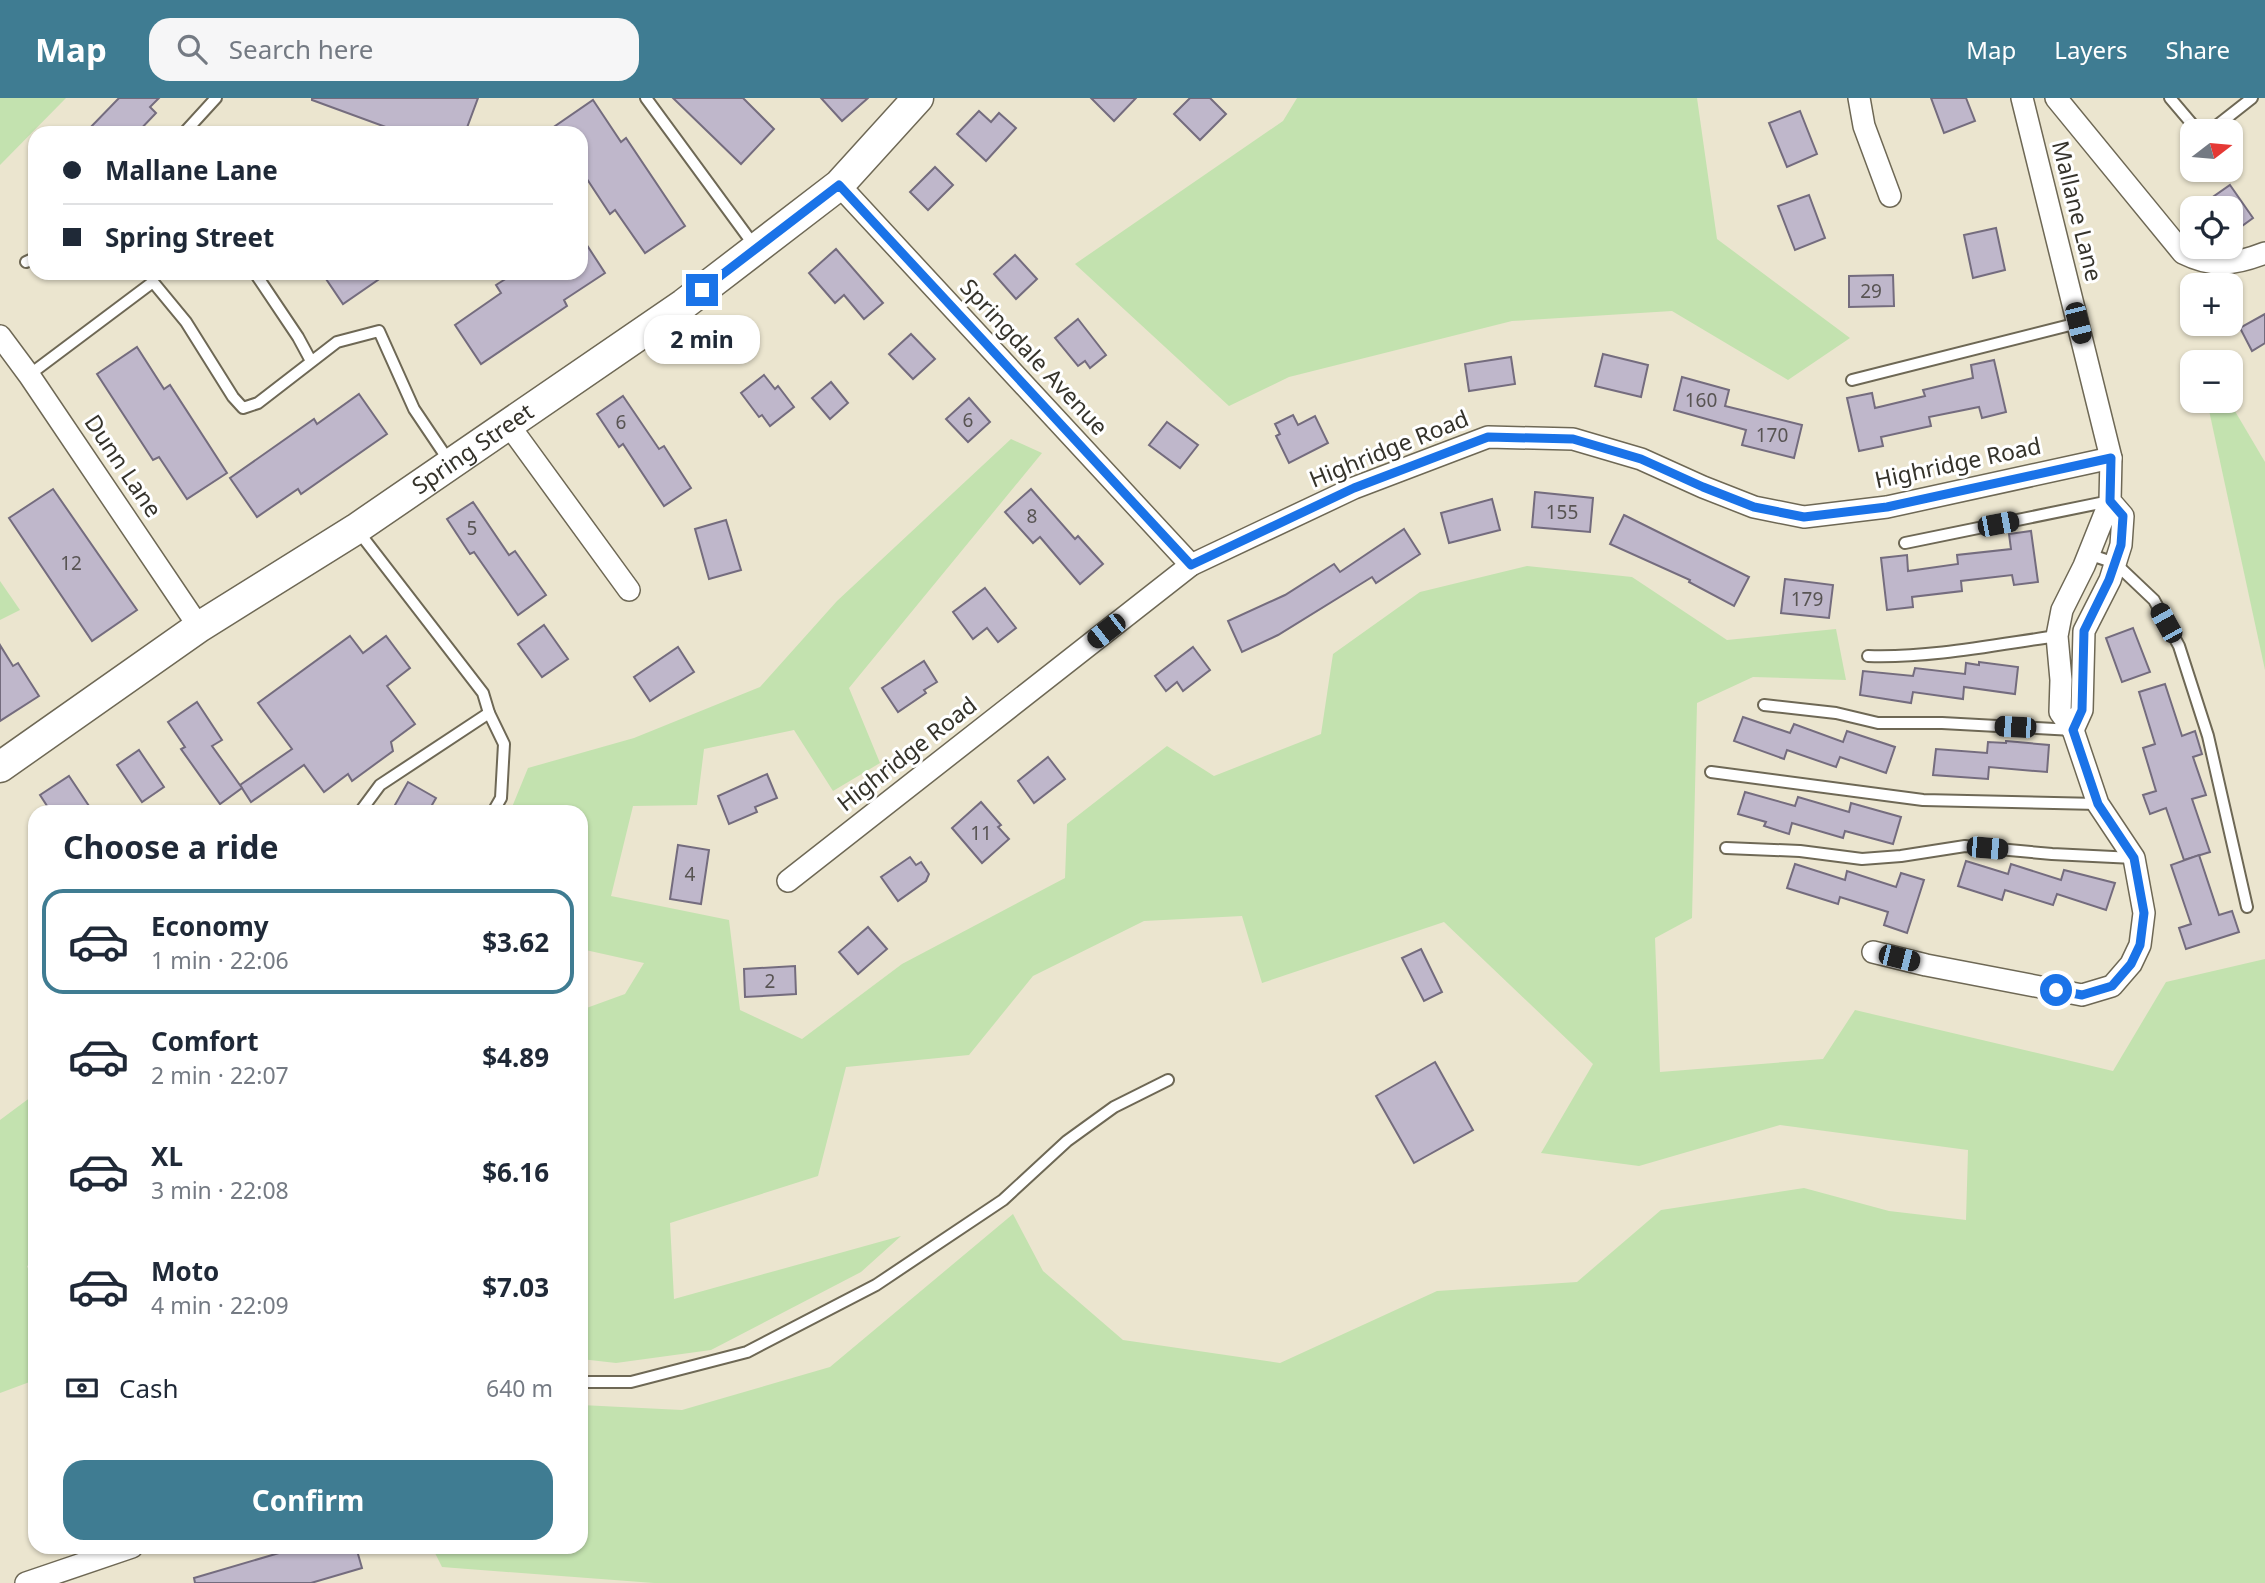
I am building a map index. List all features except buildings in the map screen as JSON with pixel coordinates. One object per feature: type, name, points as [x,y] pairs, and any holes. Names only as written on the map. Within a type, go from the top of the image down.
[{"type":"main road","name":"Spring Street","points":[[0,766],[199,627],[356,528],[684,304],[839,185],[918,98]]},
{"type":"street","points":[[1859,98],[1864,126],[1890,196]]},
{"type":"street","name":"Mallane Lane","points":[[1872,952],[2082,995],[2112,986],[2131,964],[2140,945],[2144,913],[2134,858],[2098,804],[2073,730],[2060,712],[2061,680],[2057,636],[2062,610],[2110,501],[2111,458],[2022,98]]},
{"type":"street","name":"Mallane Lane","points":[[2056,98],[2183,253],[2196,260],[2218,265],[2250,259],[2265,253]]},
{"type":"street","name":"Springdale Avenue","points":[[839,185],[1191,565]]},
{"type":"street","name":"Dunn Lane","points":[[0,336],[29,374],[199,627]]},
{"type":"street","points":[[508,424],[629,590]]},
{"type":"street","name":"Highridge Road","points":[[788,881],[1191,565],[1354,488],[1488,437],[1573,439],[1641,459],[1754,507],[1804,517],[1887,507],[2111,458]]},
{"type":"street","name":"Mallane Lane","points":[[2073,730],[2082,710],[2084,631],[2109,580],[2121,545],[2123,516],[2110,501]]},
{"type":"street","points":[[26,1583],[111,1554]]},
{"type":"lane","points":[[190,126],[216,98]]},
{"type":"lane","points":[[646,98],[756,248]]},
{"type":"lane","points":[[2169,98],[2187,119]]},
{"type":"lane","points":[[2225,119],[2252,98]]},
{"type":"lane","points":[[29,374],[155,280]]},
{"type":"lane","points":[[260,280],[311,361]]},
{"type":"lane","points":[[153,282],[186,322],[233,397],[243,408],[258,403],[337,342],[379,331],[414,409],[451,464]]},
{"type":"lane","points":[[1852,380],[2078,323]]},
{"type":"lane","points":[[1905,543],[2110,501]]},
{"type":"lane","points":[[356,528],[483,693],[504,744],[501,798],[497,805]]},
{"type":"lane","points":[[2088,554],[2115,564],[2154,600],[2179,646],[2208,736],[2247,907]]},
{"type":"lane","points":[[1868,656],[1895,657],[1936,653],[2057,636]]},
{"type":"lane","points":[[1764,705],[1836,713],[1878,723],[1942,723],[2073,730]]},
{"type":"lane","points":[[365,805],[380,785],[489,713]]},
{"type":"lane","points":[[1710,772],[1923,800],[2098,804]]},
{"type":"lane","points":[[1726,848],[1800,851],[1862,859],[1965,846],[2134,858]]},
{"type":"lane","points":[[588,1382],[631,1382],[747,1352],[876,1285],[1003,1200],[1067,1141],[1114,1107],[1168,1080]]},
{"type":"green space","points":[[0,98],[66,98],[38,126],[28,126],[28,137],[0,165]]},
{"type":"green space","points":[[1297,98],[1697,98],[1717,239],[1850,338],[1788,380],[1672,311],[1512,321],[1289,377],[1229,406],[1075,264],[1283,121]]},
{"type":"green space","points":[[2210,413],[2236,413],[2265,462],[2265,670]]},
{"type":"green space","points":[[1011,439],[1042,453],[849,688],[880,763],[833,791],[794,730],[704,749],[697,805],[633,806],[611,896],[729,920],[740,1010],[802,1039],[902,964],[1065,878],[1067,824],[1167,746],[1214,776],[1321,734],[1333,654],[1420,592],[1527,566],[1632,577],[1727,640],[1836,629],[1846,680],[1753,677],[1697,703],[1692,918],[1655,938],[1660,1072],[1823,1059],[1855,1010],[2113,1071],[2166,982],[2265,959],[2265,1583],[654,1583],[442,1567],[436,1554],[588,1554],[588,1405],[682,1410],[830,1367],[1013,1214],[1043,1271],[1123,1340],[1280,1363],[1437,1291],[1577,1282],[1661,1210],[1804,1188],[1889,1211],[1966,1220],[1968,1150],[1780,1125],[1639,1166],[1541,1153],[1593,1064],[1444,922],[1262,983],[1242,916],[1144,921],[1033,976],[969,1055],[846,1067],[818,1176],[670,1223],[674,1299],[901,1236],[861,1272],[711,1350],[616,1363],[588,1360],[588,1007],[625,994],[644,963],[588,951],[588,805],[513,805],[528,768],[634,738],[760,687],[837,601]]},
{"type":"green space","points":[[0,581],[20,610],[0,620]]},
{"type":"green space","points":[[28,1099],[28,1383],[0,1393],[0,1120]]},
{"type":"route","points":[[702,290],[839,185],[1191,565],[1354,488],[1488,437],[1573,439],[1641,459],[1754,507],[1804,517],[1887,507],[2111,458],[2110,501],[2123,516],[2121,545],[2109,580],[2084,631],[2082,710],[2073,730],[2098,804],[2134,858],[2144,913],[2140,945],[2131,964],[2112,986],[2082,995],[2056,990]]}]
